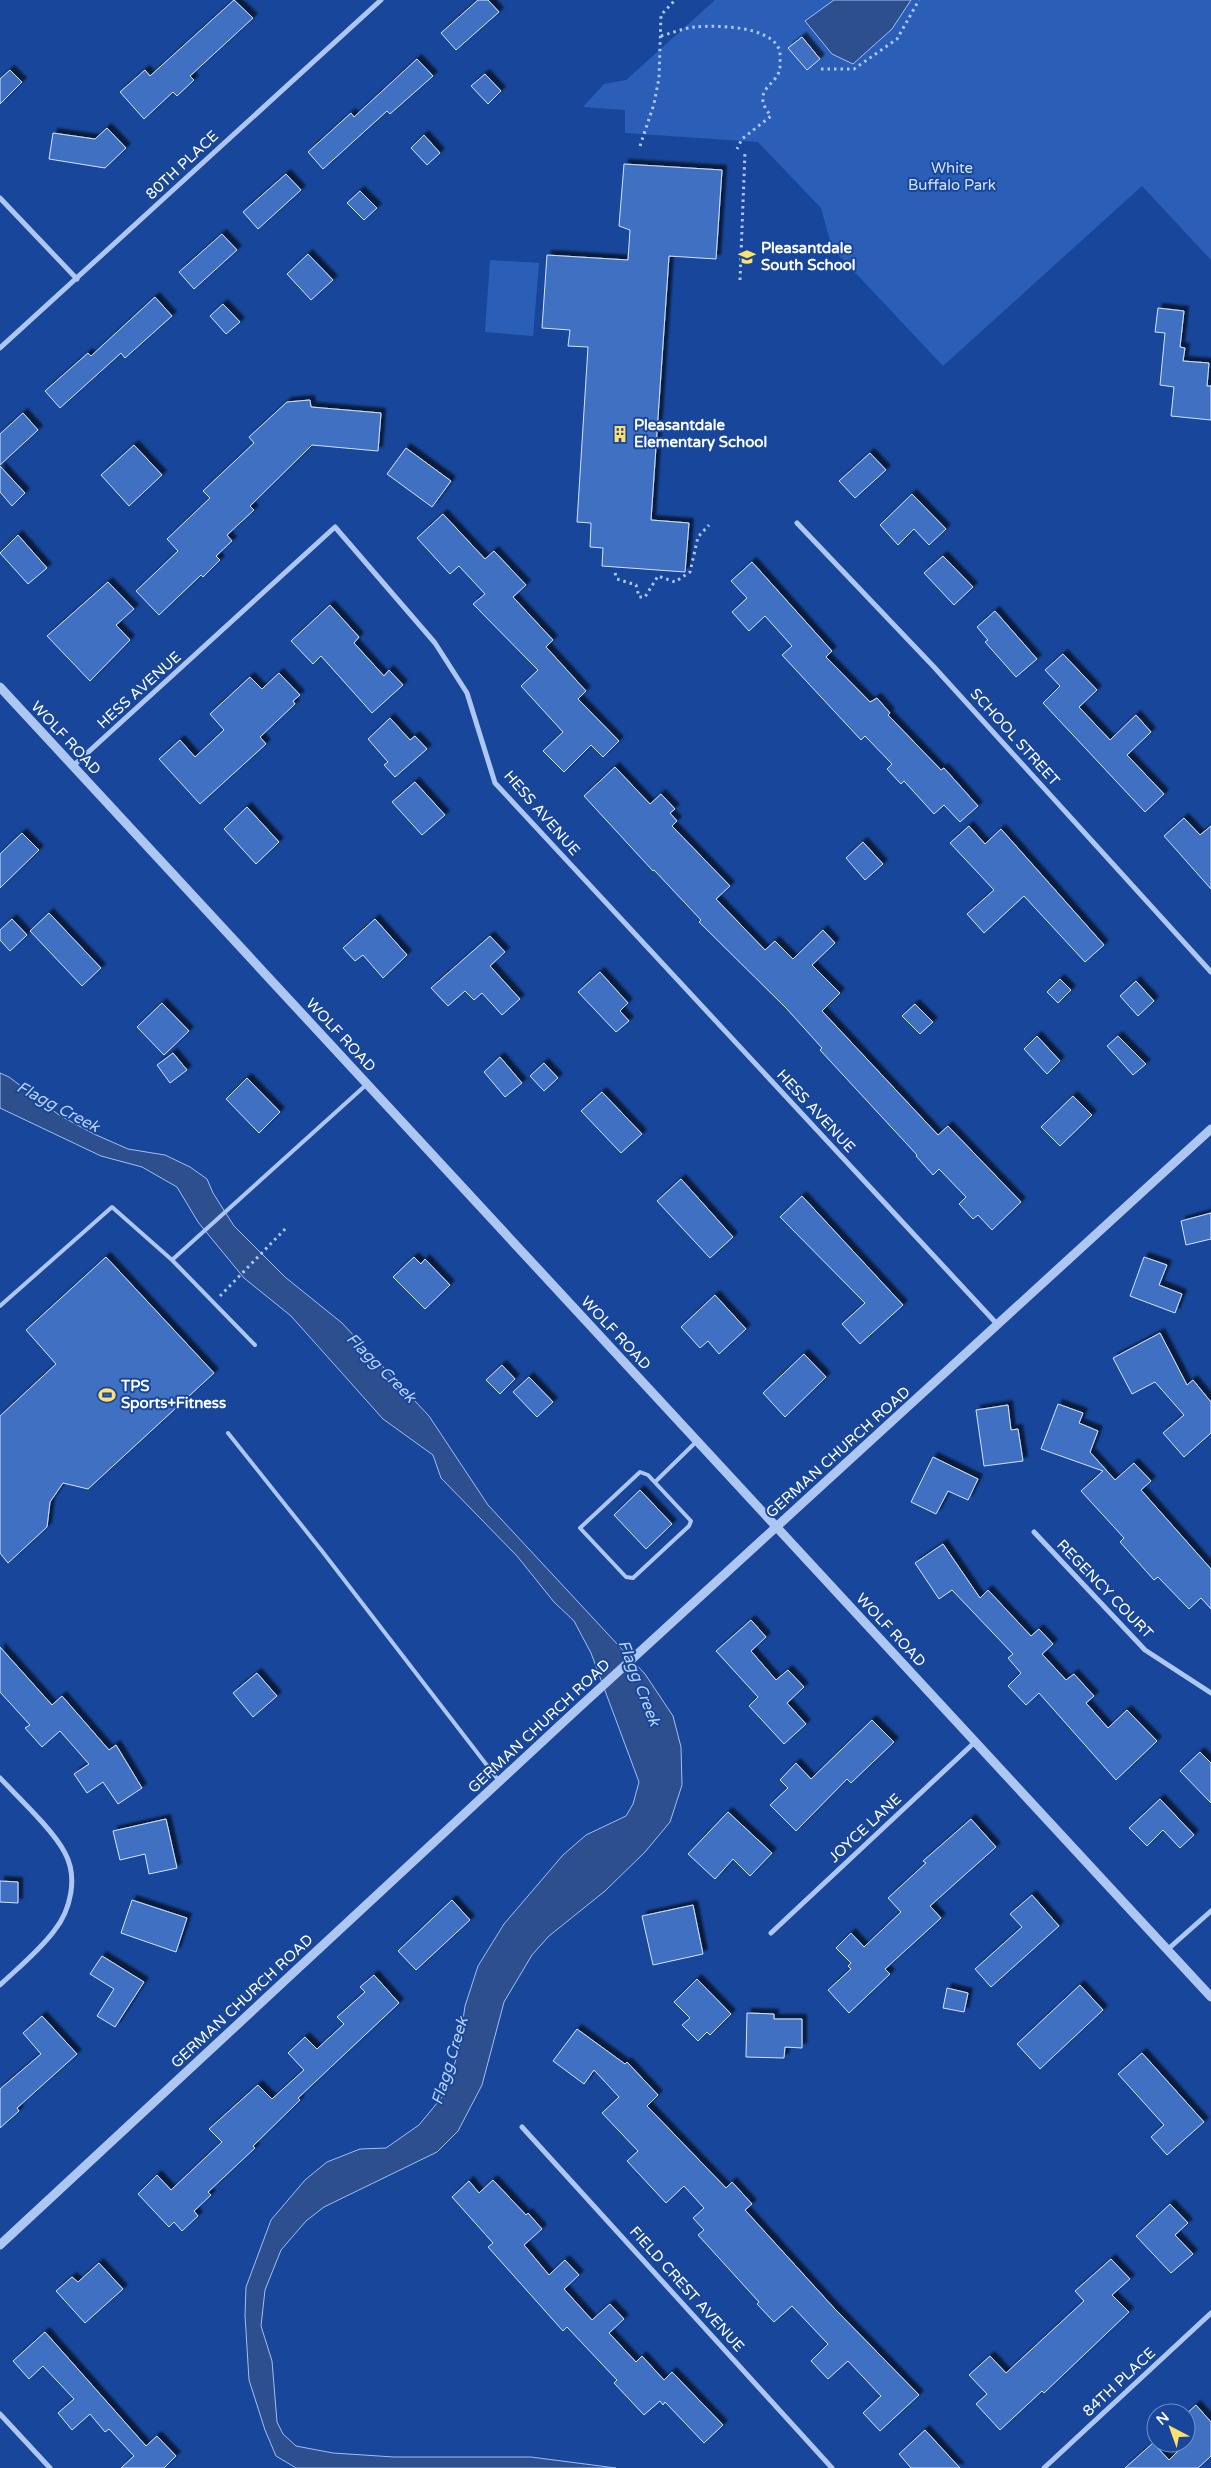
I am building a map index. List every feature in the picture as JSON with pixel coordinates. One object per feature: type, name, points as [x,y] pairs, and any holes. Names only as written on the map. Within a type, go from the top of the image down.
[{"type":"street","name":"80TH PLACE","points":[[0,348],[381,0]]},
{"type":"street","points":[[0,198],[77,278]]},
{"type":"street","name":"SCHOOL STREET","points":[[796,523],[934,667],[1211,972]]},
{"type":"street","name":"HESS AVENUE","points":[[73,766],[335,527],[435,643],[446,660],[467,694],[495,783],[997,1324]]},
{"type":"street","name":"WOLF ROAD","points":[[0,687],[1211,1997]]},
{"type":"street","name":"GERMAN CHURCH ROAD","points":[[0,2245],[499,1781],[1211,1129]]},
{"type":"street","name":"REGENCY COURT","points":[[1034,1532],[1145,1650],[1211,1693]]},
{"type":"street","name":"JOYCE LANE","points":[[771,1933],[975,1742]]},
{"type":"street","points":[[0,1778],[59,1844],[68,1862],[72,1878],[71,1893],[61,1922],[49,1938],[0,1985]]},
{"type":"street","points":[[1167,1950],[1211,1910]]},
{"type":"street","name":"FIELD CREST AVENUE","points":[[522,2127],[832,2468]]},
{"type":"street","name":"84TH PLACE","points":[[1044,2468],[1211,2314]]},
{"type":"street","points":[[0,2414],[50,2468]]},
{"type":"lane","points":[[172,1260],[367,1084]]},
{"type":"lane","points":[[0,1306],[112,1207],[172,1260],[255,1345]]},
{"type":"lane","points":[[228,1433],[322,1551],[499,1781]]},
{"type":"lane","points":[[655,1482],[698,1441]]},
{"type":"lane","points":[[640,1472],[648,1475],[655,1482],[691,1521],[689,1526],[633,1578],[626,1577],[580,1528],[640,1472]]},
{"type":"path","points":[[640,146],[654,104],[659,78],[661,15],[675,0]]},
{"type":"path","points":[[821,69],[854,69],[897,39],[919,0]]},
{"type":"path","points":[[661,36],[694,27],[731,26],[769,36],[779,48],[780,69],[763,93],[763,107],[770,116],[742,139],[737,148]]},
{"type":"path","points":[[740,280],[745,152]]},
{"type":"path","points":[[615,573],[616,579],[636,585],[640,597],[645,597],[658,576],[675,582],[690,572],[698,537],[709,524]]},
{"type":"path","points":[[214,1301],[287,1227]]},
{"type":"green space","name":"White Buffalo Park","points":[[715,0],[1211,0],[1211,260],[1142,186],[943,366],[832,248],[821,208],[758,142],[625,133],[625,110],[583,107],[604,84],[626,80]]},
{"type":"green space","points":[[490,260],[539,263],[533,336],[485,332]]},
{"type":"water","points":[[834,0],[911,0],[892,29],[853,64],[832,54],[805,21]]},
{"type":"water","name":"Flagg Creek","points":[[0,1073],[9,1077],[59,1115],[94,1134],[128,1149],[165,1155],[190,1167],[207,1179],[213,1193],[234,1226],[285,1277],[342,1323],[429,1416],[488,1505],[645,1674],[673,1716],[681,1747],[682,1785],[670,1822],[645,1852],[605,1891],[549,1936],[532,1955],[504,2002],[482,2085],[458,2131],[437,2152],[324,2207],[306,2221],[281,2250],[265,2290],[261,2326],[272,2361],[277,2422],[283,2434],[296,2446],[333,2453],[394,2457],[531,2457],[616,2468],[296,2468],[276,2456],[265,2430],[249,2380],[245,2315],[246,2287],[271,2220],[305,2180],[327,2162],[360,2149],[386,2148],[419,2125],[447,2091],[459,2048],[465,2006],[478,1966],[504,1924],[563,1855],[586,1835],[626,1816],[633,1804],[639,1782],[591,1653],[574,1621],[554,1602],[517,1556],[441,1478],[433,1455],[383,1419],[291,1316],[244,1278],[198,1222],[177,1187],[142,1167],[101,1156],[0,1108]]},
{"type":"building","points":[[234,0],[253,18],[190,76],[194,80],[177,96],[173,92],[144,119],[120,92],[145,70],[150,76]]},
{"type":"building","points":[[478,0],[488,0],[499,12],[456,50],[441,33]]},
{"type":"building","points":[[802,37],[820,59],[807,70],[788,48]]},
{"type":"building","points":[[417,59],[433,76],[390,114],[387,111],[323,169],[308,152],[351,113],[354,117]]},
{"type":"building","points":[[10,70],[22,82],[0,104],[0,79]]},
{"type":"building","points":[[485,74],[501,91],[488,104],[471,86]]},
{"type":"building","points":[[107,128],[126,148],[105,168],[49,159],[53,133],[95,139]]},
{"type":"building","points":[[424,135],[440,153],[427,165],[411,148]]},
{"type":"building","name":"Pleasantdale Elementary School","points":[[624,164],[722,170],[716,259],[669,256],[651,520],[689,523],[685,572],[602,566],[603,548],[590,547],[591,523],[577,522],[588,347],[568,346],[570,330],[542,328],[547,255],[628,260],[630,230],[619,226]]},
{"type":"building","points":[[286,174],[301,190],[258,229],[243,212]]},
{"type":"building","points":[[360,191],[377,208],[364,220],[347,203]]},
{"type":"building","points":[[222,234],[237,250],[194,289],[179,272]]},
{"type":"building","points":[[308,254],[333,280],[311,300],[287,274]]},
{"type":"building","points":[[155,297],[172,316],[125,358],[121,353],[60,408],[45,391],[88,353],[91,356]]},
{"type":"building","points":[[223,304],[240,322],[226,334],[210,316]]},
{"type":"building","points":[[1158,308],[1184,311],[1180,347],[1185,348],[1183,361],[1209,363],[1207,386],[1211,386],[1211,420],[1171,416],[1174,387],[1160,385],[1165,333],[1155,332]]},
{"type":"building","points":[[310,400],[311,407],[381,413],[378,451],[312,445],[250,506],[254,510],[227,535],[232,541],[216,556],[220,560],[203,577],[201,575],[159,615],[136,591],[178,551],[167,539],[210,498],[203,491],[254,443],[249,437],[287,402]]},
{"type":"building","points":[[23,413],[38,430],[0,465],[0,434]]},
{"type":"building","points":[[134,445],[162,475],[129,506],[101,475]]},
{"type":"building","points":[[406,448],[451,481],[432,507],[387,474]]},
{"type":"building","points":[[870,453],[886,470],[855,498],[839,481]]},
{"type":"building","points":[[0,466],[25,493],[12,506],[0,492]]},
{"type":"building","points":[[912,494],[946,529],[929,545],[914,529],[898,545],[880,525]]},
{"type":"building","points":[[443,514],[485,559],[494,551],[526,585],[513,597],[553,640],[546,647],[586,691],[578,699],[619,741],[603,757],[591,745],[564,772],[543,751],[563,732],[521,686],[538,670],[473,604],[485,594],[459,566],[450,574],[417,538]]},
{"type":"building","points":[[18,535],[47,568],[28,584],[0,553]]},
{"type":"building","points":[[943,556],[973,587],[954,605],[924,573]]},
{"type":"building","points":[[752,562],[832,651],[826,657],[870,702],[877,698],[890,713],[888,715],[941,770],[944,768],[978,806],[960,822],[944,805],[934,814],[904,781],[901,784],[887,769],[892,764],[865,736],[861,740],[782,655],[792,646],[765,616],[749,631],[732,612],[747,598],[731,581]]},
{"type":"building","points":[[108,582],[134,609],[116,625],[130,640],[90,681],[47,636]]},
{"type":"building","points":[[330,605],[359,637],[354,643],[384,676],[389,670],[403,685],[372,713],[321,656],[313,664],[291,641]]},
{"type":"building","points":[[995,611],[1037,659],[1016,677],[985,642],[988,640],[977,627]]},
{"type":"building","points":[[1063,654],[1097,690],[1079,707],[1110,740],[1136,715],[1151,732],[1127,755],[1164,794],[1145,812],[1043,703],[1060,686],[1045,670]]},
{"type":"building","points":[[279,673],[300,695],[293,701],[295,704],[260,737],[266,744],[200,804],[159,759],[180,740],[195,757],[224,730],[210,714],[250,677],[262,689]]},
{"type":"building","points":[[390,718],[410,740],[415,736],[427,749],[395,777],[384,765],[388,762],[368,739]]},
{"type":"building","points":[[615,767],[650,804],[661,794],[675,809],[670,813],[677,821],[672,826],[730,886],[716,899],[765,950],[775,941],[793,959],[823,930],[835,943],[812,965],[840,993],[822,1011],[938,1135],[948,1126],[1021,1202],[992,1230],[978,1215],[973,1219],[959,1204],[966,1197],[939,1169],[933,1175],[917,1155],[820,1050],[822,1048],[786,1008],[699,922],[701,920],[584,796]]},
{"type":"building","points":[[415,782],[445,815],[422,835],[392,802]]},
{"type":"building","points":[[247,807],[279,842],[256,864],[224,829]]},
{"type":"building","points":[[1184,818],[1200,835],[1211,826],[1211,889],[1164,836]]},
{"type":"building","points":[[969,826],[985,844],[1001,829],[1104,945],[1085,962],[1024,896],[984,933],[967,914],[994,890],[950,843]]},
{"type":"building","points":[[22,833],[39,850],[0,888],[0,854]]},
{"type":"building","points":[[863,842],[883,864],[865,880],[846,858]]},
{"type":"building","points":[[49,913],[101,968],[82,986],[30,931]]},
{"type":"building","points":[[12,919],[27,935],[10,951],[0,940],[0,930]]},
{"type":"building","points":[[375,919],[407,955],[383,978],[363,955],[355,961],[343,948]]},
{"type":"building","points":[[490,936],[505,952],[490,966],[520,999],[502,1015],[482,993],[474,1000],[465,991],[448,1006],[431,988]]},
{"type":"building","points":[[600,972],[628,1003],[620,1011],[629,1021],[616,1032],[578,992]]},
{"type":"building","points":[[1060,979],[1071,990],[1058,1003],[1047,992]]},
{"type":"building","points":[[1136,981],[1154,1001],[1138,1016],[1120,996]]},
{"type":"building","points":[[162,1003],[189,1031],[164,1055],[137,1027]]},
{"type":"building","points":[[915,1004],[933,1022],[920,1034],[902,1016]]},
{"type":"building","points":[[1037,1036],[1060,1061],[1047,1074],[1024,1049]]},
{"type":"building","points":[[1118,1036],[1146,1064],[1133,1075],[1107,1046]]},
{"type":"building","points":[[173,1053],[187,1070],[170,1083],[157,1065]]},
{"type":"building","points":[[500,1057],[522,1083],[505,1097],[484,1072]]},
{"type":"building","points":[[544,1063],[558,1078],[544,1091],[530,1076]]},
{"type":"building","points":[[247,1078],[280,1112],[259,1133],[226,1099]]},
{"type":"building","points":[[602,1092],[642,1134],[621,1153],[581,1111]]},
{"type":"building","points":[[1073,1096],[1092,1115],[1060,1146],[1041,1127]]},
{"type":"building","points":[[681,1179],[733,1237],[710,1258],[657,1201]]},
{"type":"building","points":[[802,1196],[903,1305],[860,1344],[842,1324],[865,1303],[780,1217]]},
{"type":"building","points":[[1211,1213],[1211,1239],[1186,1245],[1181,1221]]},
{"type":"building","name":"TPS Sports+Fitness","points":[[106,1257],[214,1373],[88,1489],[63,1483],[50,1502],[47,1527],[8,1563],[0,1553],[0,1416],[56,1364],[26,1330]]},
{"type":"building","points":[[414,1257],[421,1264],[425,1259],[450,1285],[425,1309],[393,1277]]},
{"type":"building","points":[[1144,1257],[1167,1265],[1159,1285],[1182,1294],[1175,1313],[1130,1296]]},
{"type":"building","points":[[715,1295],[746,1329],[719,1354],[708,1341],[700,1348],[681,1327]]},
{"type":"building","points":[[1160,1333],[1187,1385],[1193,1380],[1211,1402],[1211,1433],[1184,1457],[1163,1433],[1184,1415],[1155,1382],[1132,1394],[1113,1358]]},
{"type":"building","points":[[804,1354],[826,1377],[785,1417],[763,1393]]},
{"type":"building","points":[[502,1365],[515,1379],[500,1394],[486,1380]]},
{"type":"building","points":[[529,1377],[553,1402],[537,1417],[513,1392]]},
{"type":"building","points":[[1058,1404],[1083,1413],[1079,1423],[1098,1431],[1090,1452],[1115,1480],[1134,1463],[1151,1481],[1141,1490],[1211,1569],[1211,1609],[1201,1598],[1189,1609],[1158,1577],[1154,1580],[1120,1542],[1124,1538],[1081,1491],[1103,1471],[1041,1449]]},
{"type":"building","points":[[1008,1405],[1011,1430],[1018,1429],[1023,1461],[984,1466],[976,1410]]},
{"type":"building","points":[[933,1457],[978,1479],[968,1500],[948,1491],[936,1514],[911,1502]]},
{"type":"building","points":[[640,1490],[672,1524],[646,1549],[614,1515]]},
{"type":"building","points":[[943,1544],[980,1598],[988,1590],[1031,1636],[1039,1629],[1053,1644],[1042,1654],[1066,1680],[1074,1674],[1094,1696],[1086,1703],[1108,1728],[1127,1710],[1157,1741],[1116,1780],[1039,1693],[1026,1705],[1008,1686],[1021,1673],[1008,1658],[1013,1654],[952,1590],[939,1599],[915,1563]]},
{"type":"building","points":[[751,1620],[766,1637],[751,1651],[776,1680],[788,1670],[804,1687],[787,1703],[806,1724],[784,1744],[749,1706],[758,1697],[716,1651]]},
{"type":"building","points":[[0,1647],[52,1705],[62,1696],[109,1750],[116,1745],[142,1788],[118,1804],[103,1782],[87,1793],[74,1774],[89,1764],[60,1731],[42,1747],[25,1728],[30,1725],[0,1692]]},
{"type":"building","points":[[257,1673],[277,1696],[253,1717],[233,1693]]},
{"type":"building","points":[[872,1720],[894,1742],[851,1783],[847,1779],[796,1831],[770,1805],[788,1788],[780,1780],[796,1763],[811,1779]]},
{"type":"building","points":[[1200,1752],[1211,1763],[1211,1803],[1180,1771]]},
{"type":"building","points":[[1160,1799],[1194,1835],[1180,1848],[1163,1830],[1147,1846],[1129,1828]]},
{"type":"building","points":[[728,1812],[772,1853],[750,1876],[733,1859],[715,1879],[688,1854]]},
{"type":"building","points":[[166,1819],[177,1868],[149,1874],[145,1854],[120,1860],[113,1831]]},
{"type":"building","points":[[971,1819],[996,1847],[930,1906],[941,1918],[885,1969],[890,1974],[849,2013],[828,1990],[851,1969],[848,1966],[851,1963],[836,1948],[851,1933],[864,1947],[901,1912],[888,1898],[926,1863],[923,1861]]},
{"type":"building","points":[[0,1881],[18,1882],[18,1903],[0,1902]]},
{"type":"building","points":[[1032,1895],[1059,1926],[991,1987],[975,1969],[1022,1927],[1010,1914]]},
{"type":"building","points":[[132,1900],[187,1918],[176,1952],[121,1933]]},
{"type":"building","points":[[452,1900],[470,1920],[416,1970],[398,1951]]},
{"type":"building","points":[[693,1905],[703,1954],[653,1965],[642,1916]]},
{"type":"building","points":[[102,1956],[144,1982],[115,2027],[97,2016],[114,1989],[90,1974]]},
{"type":"building","points":[[374,1975],[399,2003],[298,2098],[300,2100],[253,2146],[255,2148],[208,2192],[211,2195],[194,2211],[198,2216],[182,2231],[174,2222],[169,2227],[138,2194],[157,2175],[171,2190],[222,2142],[209,2129],[258,2085],[272,2099],[304,2070],[288,2053],[305,2037],[317,2049],[344,2024],[337,2017],[365,1992],[360,1987]]},
{"type":"building","points":[[697,1979],[731,2014],[710,2035],[707,2032],[698,2041],[682,2025],[690,2018],[674,2002]]},
{"type":"building","points":[[1080,1985],[1103,2010],[1040,2069],[1017,2044]]},
{"type":"building","points":[[947,1988],[968,1993],[964,2012],[943,2008]]},
{"type":"building","points":[[747,2013],[774,2014],[774,2019],[802,2019],[802,2048],[785,2047],[784,2058],[746,2057]]},
{"type":"building","points":[[42,2016],[77,2054],[17,2108],[19,2111],[0,2128],[0,2089],[41,2054],[23,2033]]},
{"type":"building","points":[[577,2029],[625,2064],[627,2062],[658,2095],[647,2106],[726,2188],[732,2182],[752,2204],[745,2210],[834,2308],[919,2395],[880,2431],[863,2413],[881,2396],[848,2361],[828,2379],[811,2361],[828,2344],[792,2306],[774,2322],[757,2304],[759,2302],[698,2235],[704,2230],[693,2218],[704,2208],[684,2186],[666,2203],[627,2161],[638,2151],[602,2113],[619,2097],[594,2070],[584,2084],[553,2061]]},
{"type":"building","points":[[1142,2053],[1204,2122],[1167,2155],[1151,2137],[1164,2125],[1118,2074]]},
{"type":"building","points":[[493,2180],[542,2229],[524,2245],[549,2275],[565,2260],[579,2275],[564,2289],[592,2320],[610,2304],[624,2319],[609,2333],[636,2362],[642,2356],[664,2380],[672,2372],[723,2425],[704,2443],[665,2402],[663,2405],[660,2401],[644,2415],[614,2383],[617,2380],[567,2327],[563,2331],[488,2247],[493,2243],[452,2197],[469,2181],[479,2193]]},
{"type":"building","points":[[1170,2204],[1188,2223],[1175,2235],[1193,2254],[1171,2273],[1136,2236]]},
{"type":"building","points":[[1111,2259],[1130,2279],[1112,2295],[1129,2312],[1044,2393],[1042,2391],[1000,2430],[976,2404],[987,2394],[969,2375],[990,2356],[1006,2373],[1084,2301],[1075,2291]]},
{"type":"building","points":[[99,2263],[123,2289],[85,2323],[56,2291],[72,2277],[78,2282]]},
{"type":"building","points":[[45,2332],[146,2446],[157,2436],[176,2456],[164,2468],[121,2468],[134,2456],[109,2429],[105,2432],[90,2414],[72,2430],[58,2413],[74,2399],[43,2366],[29,2379],[13,2361]]},
{"type":"building","points":[[1196,2405],[1211,2422],[1211,2456],[1198,2468],[1125,2468],[1146,2449],[1146,2453],[1162,2453],[1169,2460],[1176,2453],[1196,2453]]},
{"type":"building","points":[[925,2430],[960,2468],[911,2468],[899,2454]]},
{"type":"place","name":"Pleasantdale South School","points":[[747,257]]},
{"type":"place","name":"Pleasantdale Elementary School","points":[[620,434]]},
{"type":"place","name":"TPS Sports+Fitness","points":[[107,1395]]}]
